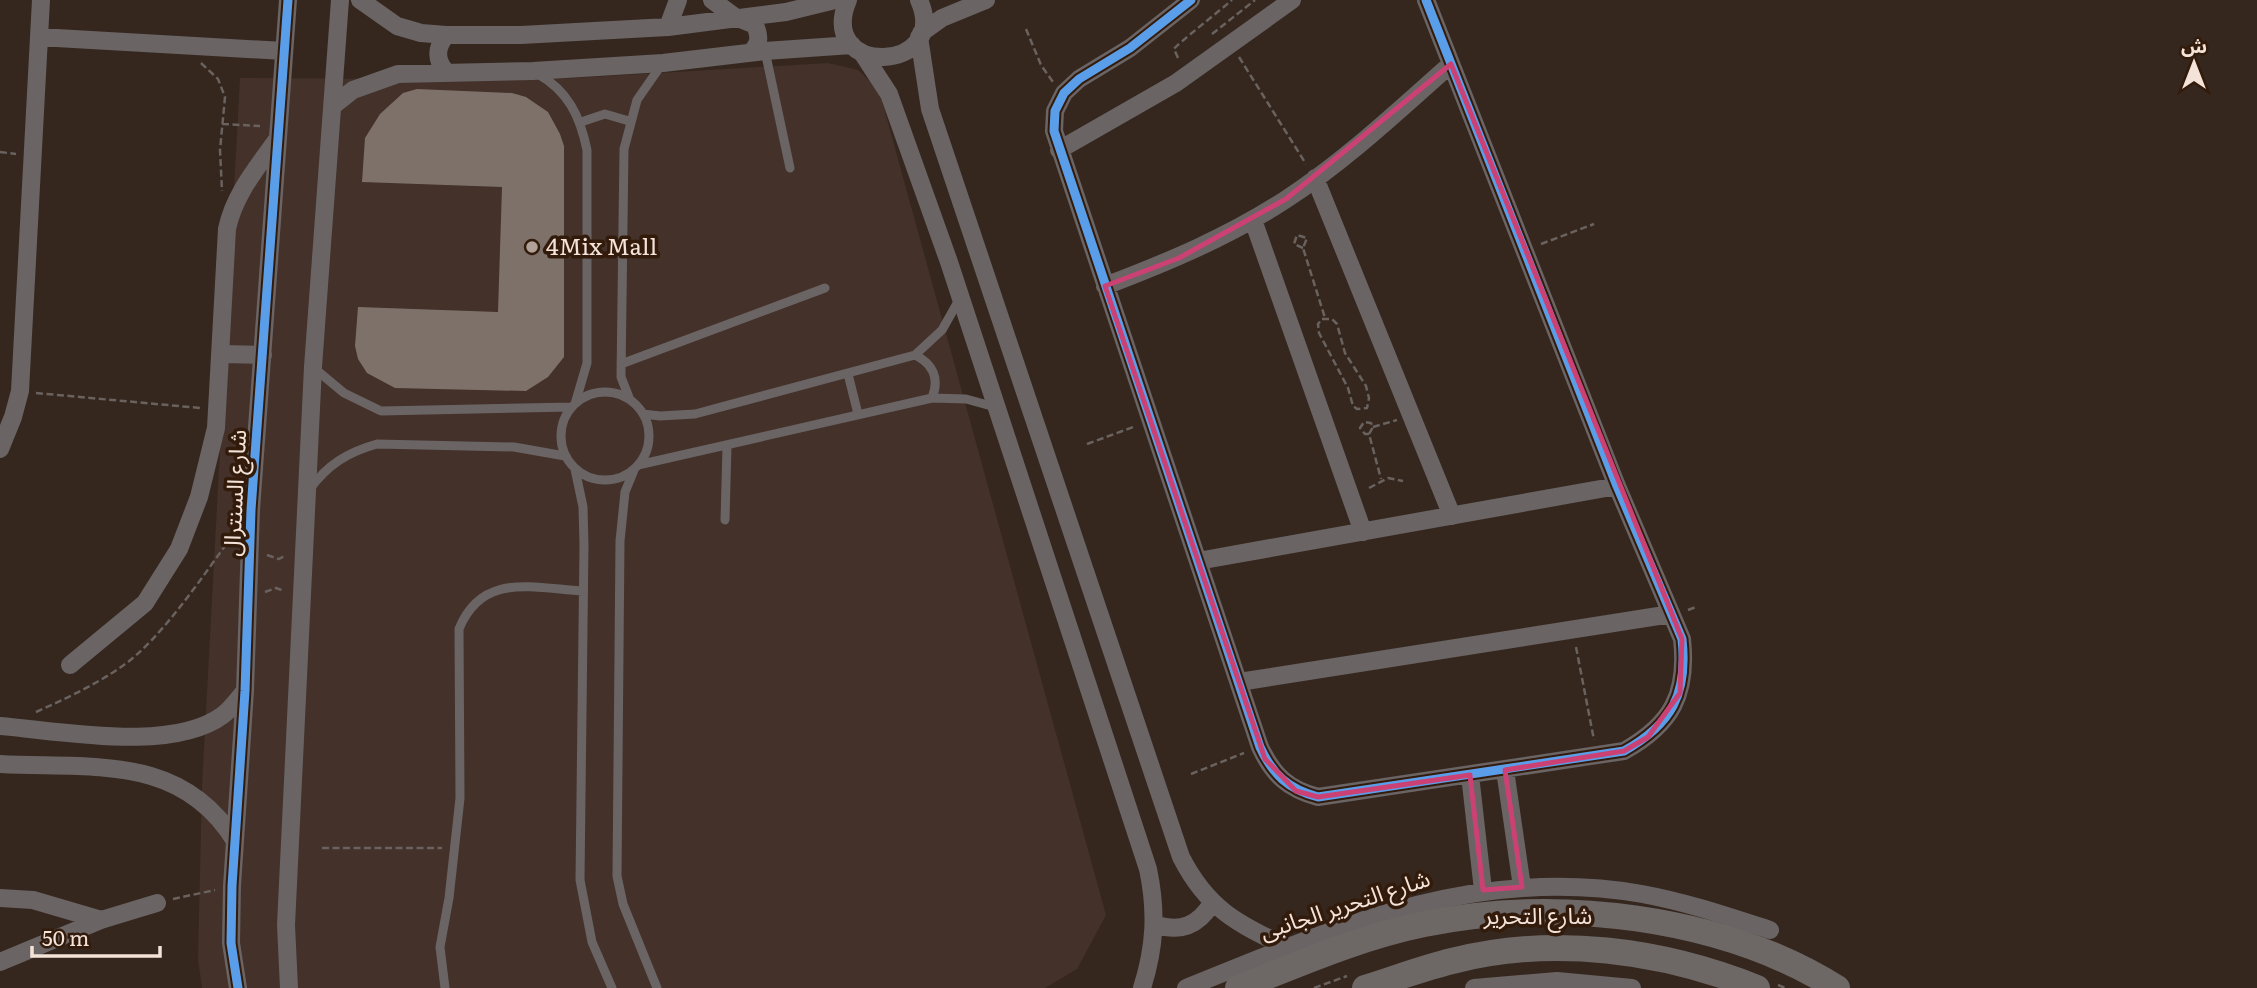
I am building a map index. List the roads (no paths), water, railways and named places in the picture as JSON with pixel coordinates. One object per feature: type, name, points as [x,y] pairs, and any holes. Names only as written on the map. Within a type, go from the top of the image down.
[{"type":"street","points":[[0,449],[13,418],[20,391],[41,0]]},
{"type":"street","name":"شارع السنترال","points":[[238,988],[231,943],[232,886],[245,691],[251,510],[288,0]]},
{"type":"street","points":[[289,988],[286,925],[313,367],[340,0]]},
{"type":"street","points":[[360,0],[397,26],[421,33],[446,35],[533,35],[668,27],[807,8],[835,0]]},
{"type":"street","points":[[668,27],[678,0]]},
{"type":"street","points":[[712,0],[735,17],[755,25],[759,35],[758,52]]},
{"type":"street","points":[[848,0],[843,12],[844,30],[889,94],[999,409],[1148,869],[1156,925],[1142,988]]},
{"type":"street","points":[[919,0],[924,21],[920,35],[930,109],[1181,857],[1194,882],[1212,904],[1242,926],[1287,947]]},
{"type":"street","points":[[334,105],[375,80],[398,74],[533,71],[663,63],[758,52],[858,50],[875,58],[901,55],[920,35],[942,18],[986,0]]},
{"type":"street","points":[[1191,0],[1130,48],[1079,79],[1064,93],[1055,111],[1054,131],[1259,747],[1277,778],[1296,791],[1318,797],[1624,751],[1648,737],[1667,718],[1679,693],[1685,666],[1682,639],[1618,486],[1426,0]]},
{"type":"street","points":[[1059,150],[1119,118],[1231,46],[1292,0]]},
{"type":"street","points":[[446,35],[437,54],[440,65],[446,72]]},
{"type":"street","points":[[39,37],[284,51]]},
{"type":"street","points":[[1105,286],[1179,258],[1253,220],[1315,178],[1451,64]]},
{"type":"street","points":[[70,665],[145,603],[179,549],[199,497],[216,428],[230,212],[277,134]]},
{"type":"street","points":[[1315,178],[1452,516]]},
{"type":"street","points":[[1253,220],[1363,532]]},
{"type":"street","points":[[949,262],[978,252]]},
{"type":"street","points":[[222,354],[262,355]]},
{"type":"street","points":[[1198,561],[1618,486]]},
{"type":"street","points":[[1239,682],[1671,614]]},
{"type":"street","points":[[0,726],[160,737],[193,730],[223,715],[245,691]]},
{"type":"street","points":[[1097,711],[1128,701]]},
{"type":"street","points":[[0,764],[132,771],[159,776],[205,803],[235,841]]},
{"type":"street","points":[[1505,770],[1522,887]]},
{"type":"street","points":[[1470,775],[1483,891]]},
{"type":"street","name":"شارع التحرير الجانبى","points":[[1186,988],[1287,947],[1368,928],[1423,901],[1522,887],[1574,887],[1640,894],[1678,901],[1770,930]]},
{"type":"street","points":[[0,898],[33,900],[101,920]]},
{"type":"street","points":[[0,962],[101,920],[157,903]]},
{"type":"street","points":[[1156,925],[1169,929],[1195,923],[1212,904]]},
{"type":"street","name":"شارع التحرير","points":[[1238,988],[1368,928],[1519,912],[1567,912],[1663,925],[1745,944],[1784,960],[1837,988]]},
{"type":"street","points":[[1655,957],[1663,925]]},
{"type":"street","name":"شارع التحرير","points":[[1366,988],[1454,960],[1515,950],[1612,950],[1700,967],[1757,988]]},
{"type":"street","points":[[1475,988],[1558,981],[1632,988]]},
{"type":"lane","points":[[758,52],[790,168]]},
{"type":"lane","points":[[657,988],[623,904],[617,876],[620,541],[625,492],[648,446],[649,435],[643,414],[624,389],[621,364],[624,149],[629,121],[637,100],[663,63]]},
{"type":"lane","points":[[533,71],[553,83],[569,101],[581,122],[587,150],[587,363],[574,406],[562,425],[565,456],[575,469],[594,479],[615,479],[636,467],[932,398],[966,399],[999,409]]},
{"type":"lane","points":[[581,122],[605,114],[629,121]]},
{"type":"lane","points":[[621,364],[825,288]]},
{"type":"lane","points":[[643,414],[695,414],[915,355],[942,330],[961,298]]},
{"type":"lane","points":[[915,355],[925,360],[936,378],[932,398]]},
{"type":"lane","points":[[313,367],[344,393],[382,411],[574,406],[596,393],[620,395],[630,400]]},
{"type":"lane","points":[[848,374],[858,414]]},
{"type":"lane","points":[[307,494],[320,475],[336,461],[355,450],[377,444],[514,447],[565,456]]},
{"type":"lane","points":[[725,520],[727,446]]},
{"type":"lane","points":[[575,469],[583,507],[580,880],[592,942],[612,988]]},
{"type":"lane","points":[[445,988],[440,947],[456,848],[461,748],[457,648],[459,629],[466,612],[478,598],[494,589],[512,587],[583,591]]},
{"type":"place","name":"4Mix Mall","points":[[532,247]]}]
